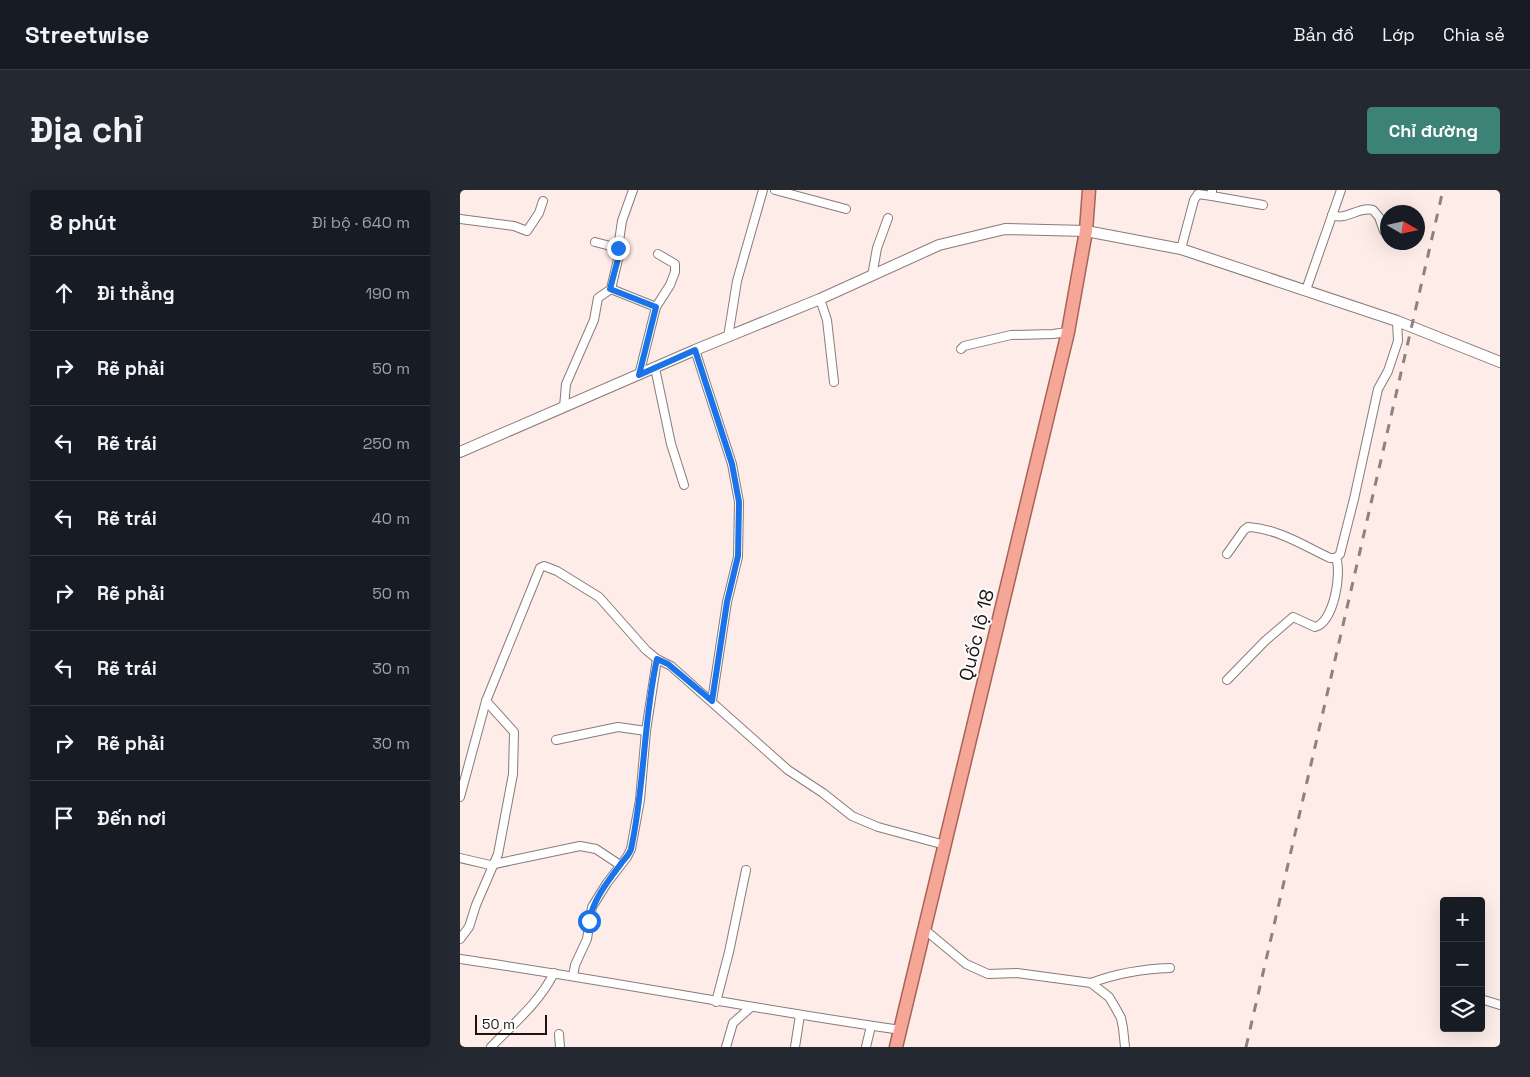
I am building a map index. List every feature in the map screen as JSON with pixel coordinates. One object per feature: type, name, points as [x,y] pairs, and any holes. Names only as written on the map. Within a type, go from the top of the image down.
[{"type":"highway","name":"Quốc lộ 18","points":[[896,1047],[1068,332],[1086,231],[1089,190]]},
{"type":"street","points":[[564,407],[566,384],[594,320],[597,302],[610,289],[619,255],[618,248],[622,221],[633,190]]},
{"type":"street","points":[[728,337],[737,281],[763,190]]},
{"type":"street","points":[[775,190],[846,209]]},
{"type":"street","points":[[1306,290],[1341,190]]},
{"type":"street","points":[[1181,250],[1194,200],[1198,194],[1212,193],[1263,204]]},
{"type":"street","points":[[460,219],[514,226],[527,231],[539,213],[544,201]]},
{"type":"street","points":[[1332,215],[1341,218],[1362,209],[1373,210],[1380,220]]},
{"type":"street","points":[[872,276],[877,248],[888,218]]},
{"type":"street","points":[[460,452],[695,350],[820,299],[939,246],[1005,229],[1086,231],[1181,250],[1397,321],[1500,362]]},
{"type":"street","points":[[595,242],[618,248]]},
{"type":"street","points":[[639,375],[656,307],[670,285],[676,267],[675,264],[658,254]]},
{"type":"street","points":[[610,289],[656,307]]},
{"type":"street","points":[[820,299],[827,320],[834,382]]},
{"type":"street","points":[[1227,554],[1248,527],[1290,538],[1330,558],[1336,558],[1340,554],[1378,389],[1388,371],[1398,340],[1397,321]]},
{"type":"street","points":[[961,348],[1010,335],[1068,332]]},
{"type":"street","points":[[695,350],[732,464],[739,502],[738,556],[727,602],[712,701]]},
{"type":"street","points":[[655,368],[671,444],[684,485]]},
{"type":"street","points":[[1226,680],[1265,641],[1293,617],[1315,627],[1326,620],[1332,608],[1339,567],[1336,558]]},
{"type":"street","points":[[460,797],[486,701],[542,566],[556,570],[599,597],[632,636],[657,659],[668,664],[712,701],[788,770],[823,793],[852,816],[878,826],[945,845]]},
{"type":"street","points":[[573,976],[575,965],[587,939],[592,907],[627,857],[631,848],[640,800],[646,731],[657,659]]},
{"type":"street","points":[[460,939],[469,927],[501,844],[513,774],[514,732],[486,701]]},
{"type":"street","points":[[556,740],[618,727],[646,731]]},
{"type":"street","points":[[460,858],[490,865],[580,846],[596,849],[620,865]]},
{"type":"street","points":[[716,1002],[730,952],[746,870]]},
{"type":"street","points":[[924,929],[966,964],[988,974],[1017,973],[1091,983],[1110,997],[1121,1018],[1125,1047]]},
{"type":"street","points":[[460,959],[573,976],[716,1002],[901,1030]]},
{"type":"street","points":[[1091,983],[1116,973],[1148,968],[1170,968]]},
{"type":"street","points":[[491,1047],[532,1006],[547,987],[554,973]]},
{"type":"street","points":[[1485,1000],[1500,1005]]},
{"type":"street","points":[[726,1047],[733,1023],[751,1007]]},
{"type":"street","points":[[794,1047],[800,1015]]},
{"type":"street","points":[[866,1047],[871,1026]]},
{"type":"street","points":[[559,1034],[560,1047]]},
{"type":"railway","points":[[1246,1047],[1443,190]]},
{"type":"route","points":[[589,921],[592,907],[629,854],[631,848],[640,800],[646,731],[657,659],[668,664],[712,701],[727,602],[739,551],[737,485],[695,350],[639,375],[656,307],[610,289],[619,255],[618,248]]}]
